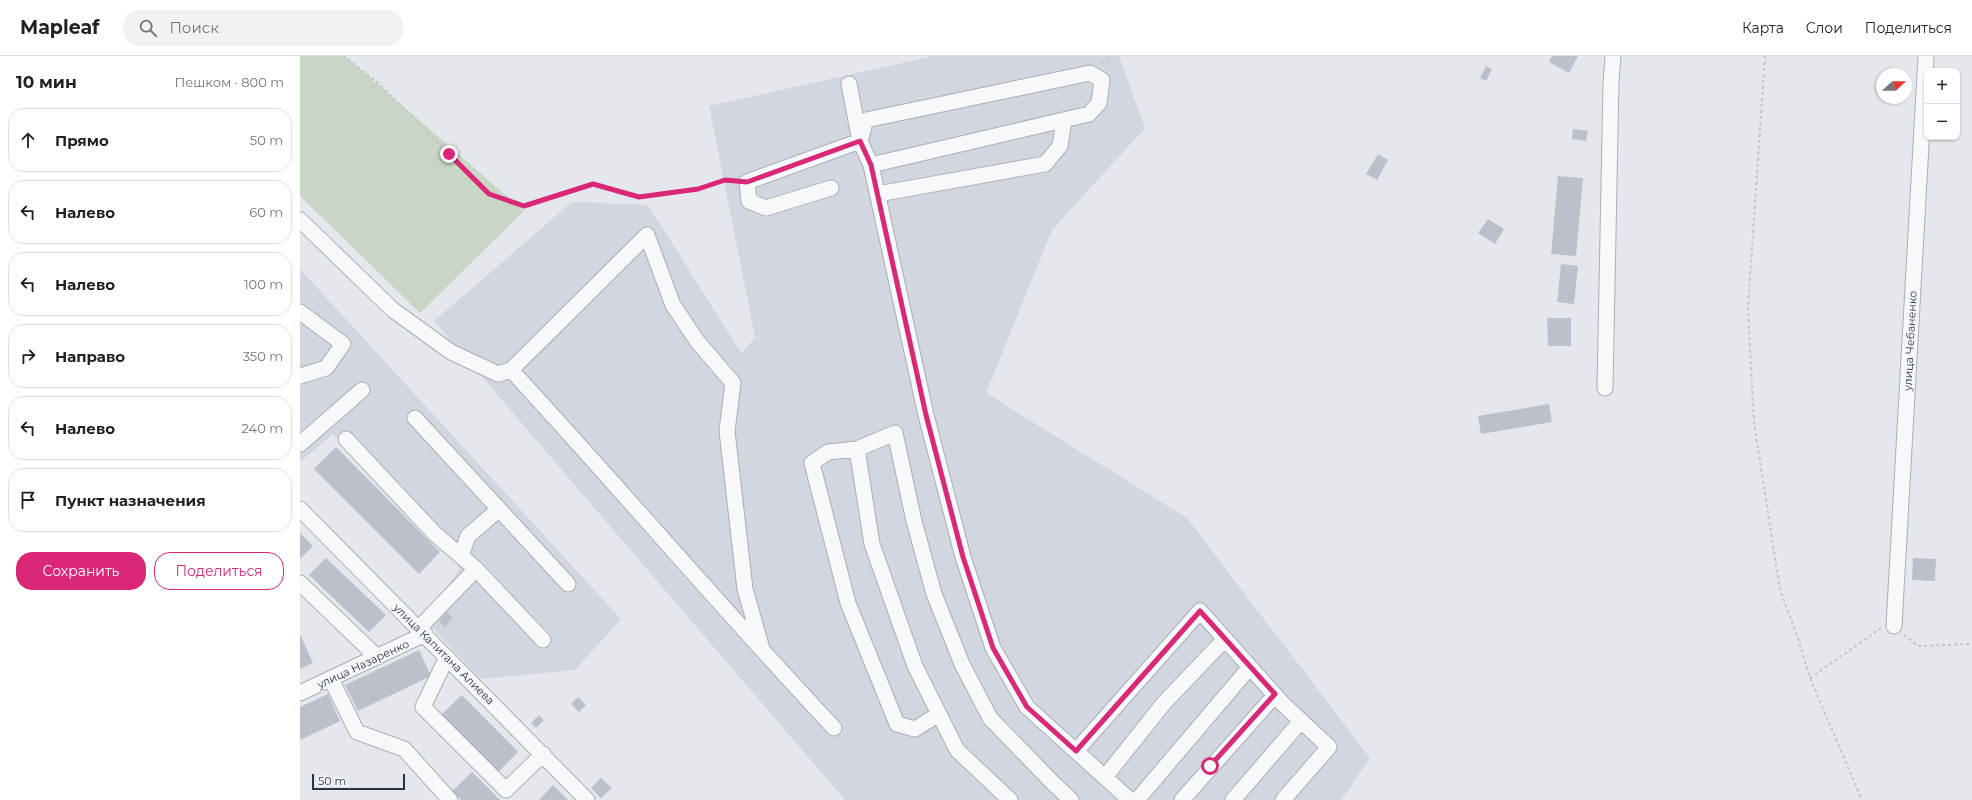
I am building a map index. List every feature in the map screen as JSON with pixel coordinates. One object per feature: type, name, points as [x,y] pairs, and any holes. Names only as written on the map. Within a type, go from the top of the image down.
[{"type":"street","points":[[1605,388],[1610,82],[1613,56]]},
{"type":"street","name":"улица Чебаненко","points":[[1894,626],[1926,56]]},
{"type":"street","points":[[860,141],[866,120],[1090,73],[1102,80],[1099,103],[1089,114],[871,165]]},
{"type":"street","points":[[849,84],[860,141],[871,165],[878,194],[926,415],[963,557],[993,648],[1027,707],[1130,800]]},
{"type":"street","points":[[878,194],[1045,164],[1060,146],[1064,120]]},
{"type":"street","points":[[831,188],[766,208],[749,201],[747,182],[860,141]]},
{"type":"street","points":[[300,220],[393,310],[452,352],[498,374],[511,370],[647,235],[673,304],[697,341],[732,383],[727,431],[745,590],[763,653]]},
{"type":"street","points":[[300,312],[343,344],[326,368],[300,376]]},
{"type":"street","points":[[511,370],[604,472],[763,653],[834,728]]},
{"type":"street","points":[[300,444],[362,390]]},
{"type":"street","points":[[415,418],[498,510],[568,584]]},
{"type":"street","points":[[939,714],[915,728],[897,724],[848,603],[812,463],[828,452],[856,449],[895,433],[914,521],[934,594],[962,664],[990,718],[1071,800]]},
{"type":"street","points":[[346,439],[435,534],[476,569],[543,640]]},
{"type":"street","points":[[856,449],[872,544],[915,666],[957,750],[1010,800]]},
{"type":"street","name":"улица Капитана Алиева","points":[[300,509],[447,656],[587,800]]},
{"type":"street","points":[[461,556],[468,536],[498,510]]},
{"type":"street","points":[[422,631],[476,569]]},
{"type":"street","points":[[300,583],[377,657]]},
{"type":"street","points":[[1076,751],[1200,611],[1275,694],[1329,747],[1283,800]]},
{"type":"street","name":"улица Назаренко","points":[[300,693],[377,657],[422,631]]},
{"type":"street","points":[[1105,777],[1164,704],[1225,639]]},
{"type":"street","points":[[447,656],[422,707],[506,790],[543,754]]},
{"type":"street","points":[[1136,800],[1250,666]]},
{"type":"street","points":[[331,679],[357,732],[404,750],[450,800]]},
{"type":"street","points":[[1182,800],[1275,694]]},
{"type":"street","points":[[1233,800],[1301,721]]},
{"type":"path","points":[[343,56],[376,81],[489,194],[524,206],[593,184],[639,197],[698,189],[725,180],[747,182]]},
{"type":"path","points":[[1765,56],[1748,308],[1754,423],[1780,590],[1798,638],[1810,678],[1862,800]]},
{"type":"path","points":[[1810,678],[1879,629],[1894,626],[1918,646],[1972,644]]},
{"type":"shaded area","points":[[933,56],[1119,56],[1145,128],[1052,230],[986,393],[1187,518],[1370,758],[1341,800],[845,800],[434,321],[572,202],[648,205],[742,354],[755,337],[709,106]]},
{"type":"shaded area","points":[[300,269],[621,619],[575,670],[481,679],[425,620],[460,568],[333,434],[300,462]]},
{"type":"green space","points":[[300,56],[345,56],[524,211],[420,313],[300,196]]},
{"type":"building","points":[[1552,56],[1578,56],[1569,73],[1549,62]]},
{"type":"building","points":[[1486,66],[1492,69],[1486,81],[1480,78]]},
{"type":"building","points":[[1573,129],[1588,131],[1586,141],[1572,139]]},
{"type":"building","points":[[1378,154],[1388,160],[1377,180],[1366,174]]},
{"type":"building","points":[[1558,176],[1583,178],[1576,256],[1551,254]]},
{"type":"building","points":[[1488,219],[1504,229],[1495,244],[1478,233]]},
{"type":"building","points":[[1561,264],[1578,266],[1574,304],[1557,302]]},
{"type":"building","points":[[1547,318],[1571,318],[1571,346],[1548,346]]},
{"type":"building","points":[[1549,404],[1552,422],[1481,434],[1478,416]]},
{"type":"building","points":[[336,447],[440,552],[419,574],[314,469]]},
{"type":"building","points":[[300,533],[313,546],[300,559]]},
{"type":"building","points":[[326,558],[386,615],[369,632],[309,575]]},
{"type":"building","points":[[1913,558],[1936,559],[1935,581],[1912,580]]},
{"type":"building","points":[[447,612],[453,618],[445,627],[439,621]]},
{"type":"building","points":[[300,634],[313,663],[300,669]]},
{"type":"building","points":[[419,650],[431,676],[358,711],[345,685]]},
{"type":"building","points":[[328,694],[340,721],[300,740],[300,707]]},
{"type":"building","points":[[462,695],[518,752],[498,772],[441,715]]},
{"type":"building","points":[[578,697],[586,705],[579,712],[571,704]]},
{"type":"building","points":[[539,715],[544,720],[536,728],[531,723]]},
{"type":"building","points":[[472,772],[500,800],[461,800],[452,791]]},
{"type":"building","points":[[601,778],[612,788],[601,798],[591,788]]},
{"type":"building","points":[[553,785],[568,800],[539,800]]},
{"type":"route","points":[[449,154],[489,194],[524,206],[593,184],[639,197],[698,189],[725,180],[747,182],[860,141],[871,165],[891,250],[926,415],[963,557],[993,648],[1027,707],[1076,751],[1200,611],[1275,694],[1210,766]]}]
